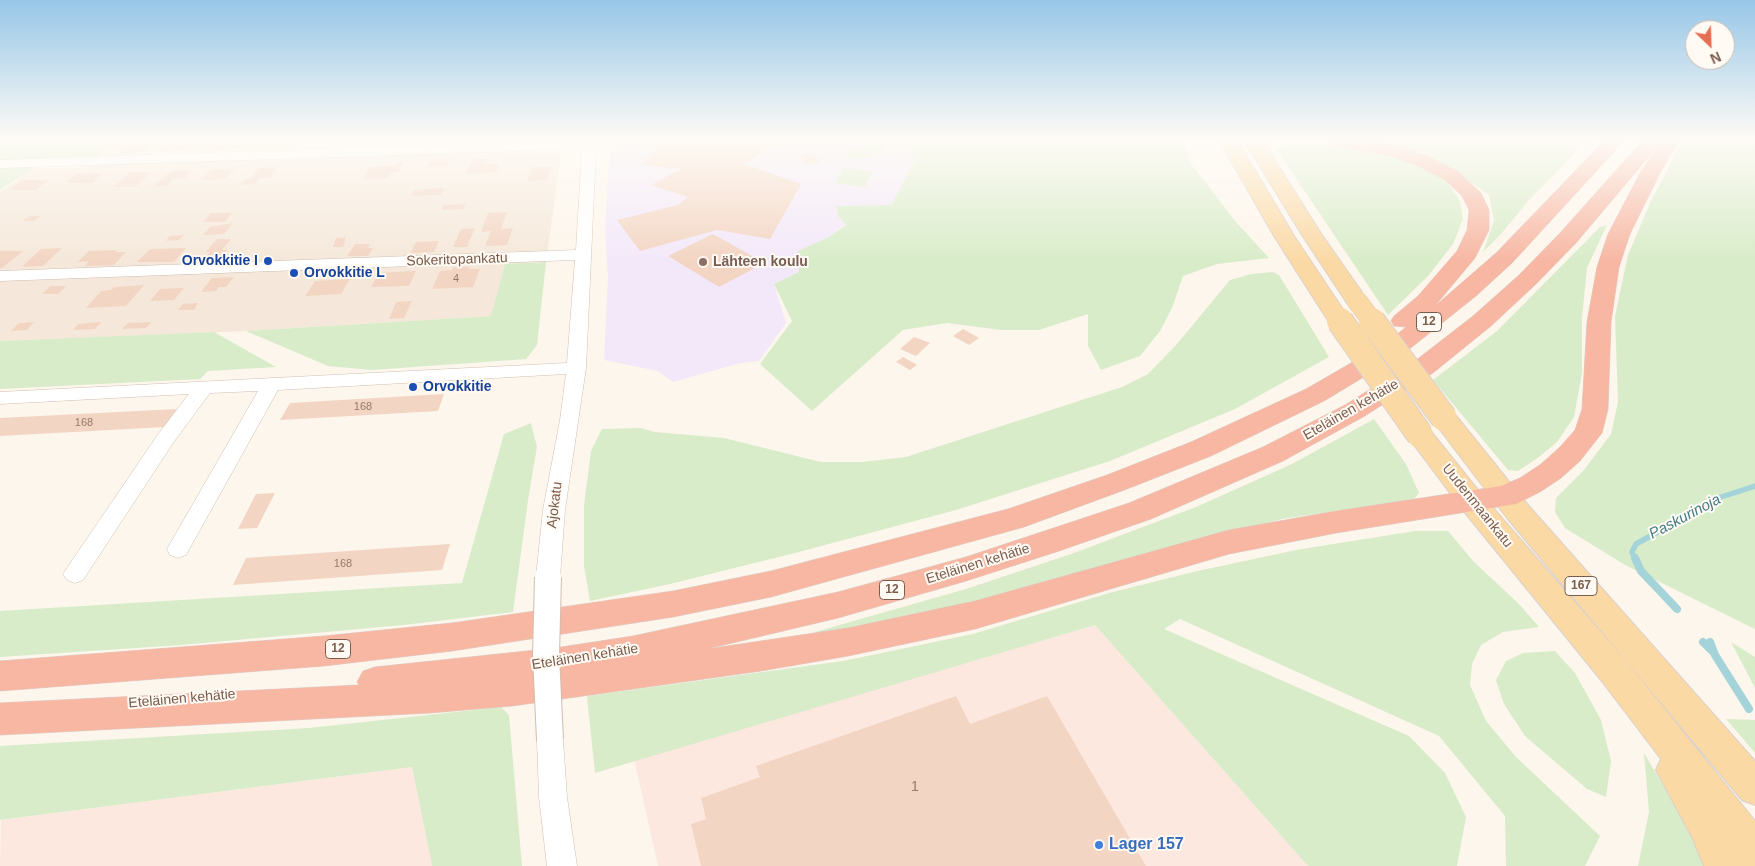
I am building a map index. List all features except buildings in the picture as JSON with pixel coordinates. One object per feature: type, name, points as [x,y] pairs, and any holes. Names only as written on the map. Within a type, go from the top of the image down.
[{"type":"highway","points":[[1202,449],[1336,372],[1391,332],[1426,301],[1467,253],[1478,230],[1479,210],[1471,193],[1457,180]]},
{"type":"highway","name":"12","points":[[0,676],[392,644],[452,637],[673,604],[771,584],[1013,518],[1118,482],[1202,449],[1315,395],[1398,346],[1468,291],[1504,258],[1578,180]]},
{"type":"highway","name":"Eteläinen kehätie","points":[[0,717],[472,673],[555,663],[633,650],[828,607],[901,588],[1048,543],[1140,511],[1249,465],[1354,411],[1424,367],[1482,322],[1527,280],[1568,238],[1619,180]]},
{"type":"highway","points":[[0,717],[430,697],[512,690],[761,656],[848,642],[975,614],[1186,553],[1238,540],[1336,522],[1506,496],[1530,485],[1551,471],[1570,454],[1588,433],[1594,408],[1599,322],[1608,267],[1618,234],[1646,180]]},
{"type":"main road","name":"Uudenmaankatu","points":[[1252,180],[1284,236],[1335,314],[1420,435],[1472,502],[1567,613],[1755,851]]},
{"type":"main road","name":"Uudenmaankatu","points":[[1278,180],[1312,235],[1358,301],[1444,418],[1506,496],[1656,675],[1755,788]]},
{"type":"main road","points":[[1636,702],[1705,824],[1724,866]]},
{"type":"street","name":"Ajokatu","points":[[562,866],[553,797],[550,740],[546,646],[548,577],[558,480],[570,420],[577,368],[588,180]]},
{"type":"street","name":"Sokeritopankatu","points":[[0,276],[584,254]]},
{"type":"street","points":[[0,398],[577,368]]},
{"type":"street","points":[[178,549],[271,385]]},
{"type":"street","points":[[75,574],[166,438],[204,388]]},
{"type":"shaded area","points":[[16,180],[557,180],[546,262],[505,264],[492,316],[246,331],[0,341],[0,192]]},
{"type":"shaded area","name":"Lähteen koulu","points":[[608,180],[904,180],[891,205],[836,206],[846,224],[829,237],[798,251],[799,272],[774,284],[786,323],[759,361],[741,363],[673,382],[658,371],[604,360],[608,278],[605,228]]},
{"type":"shaded area","points":[[1095,625],[1308,866],[658,866],[634,759]]},
{"type":"shaded area","points":[[412,767],[432,866],[0,866],[1,820]]},
{"type":"green space","points":[[0,180],[15,180],[0,190]]},
{"type":"green space","points":[[837,180],[868,180],[865,187],[835,183]]},
{"type":"green space","points":[[904,180],[1204,180],[1236,222],[1269,258],[1217,264],[1183,276],[1172,308],[1160,331],[1140,356],[1101,370],[1088,346],[1088,314],[1039,330],[1001,330],[947,323],[903,330],[812,411],[760,364],[792,321],[774,284],[799,272],[798,251],[829,237],[846,225],[838,216],[836,206],[891,205]]},
{"type":"green space","points":[[1297,180],[1445,180],[1460,201],[1463,219],[1453,244],[1428,276],[1388,315]]},
{"type":"green space","points":[[1468,180],[1548,180],[1483,252],[1494,221],[1489,195]]},
{"type":"green space","points":[[1662,180],[1755,180],[1755,629],[1625,565],[1565,528],[1555,512],[1556,498],[1584,470],[1611,434],[1618,402],[1615,316],[1628,255]]},
{"type":"green space","points":[[1607,225],[1587,268],[1582,317],[1582,373],[1574,417],[1557,442],[1539,457],[1518,471],[1508,470],[1433,380],[1497,331],[1600,227]]},
{"type":"green space","points":[[546,262],[537,345],[526,359],[372,370],[328,366],[246,331],[491,316],[505,264]]},
{"type":"green space","points":[[1273,272],[1279,275],[1329,357],[1235,409],[1110,461],[956,510],[795,553],[670,584],[590,601],[584,566],[584,505],[591,451],[602,429],[640,428],[655,432],[724,438],[821,462],[862,462],[906,457],[1122,387],[1148,374],[1177,344],[1230,280],[1251,274]]},
{"type":"green space","points":[[214,332],[276,367],[208,371],[200,379],[0,389],[0,341]]},
{"type":"green space","points":[[1374,419],[1406,464],[1419,493],[1414,499],[1282,519],[976,606],[818,638],[815,632],[966,589],[1074,553],[1196,507],[1292,464]]},
{"type":"green space","points":[[531,423],[537,447],[513,612],[404,625],[181,645],[0,657],[0,611],[462,583],[504,434]]},
{"type":"green space","points":[[1415,531],[1448,531],[1473,561],[1519,604],[1539,627],[1503,632],[1481,645],[1472,664],[1470,685],[1486,721],[1516,757],[1600,836],[1585,866],[1506,866],[1505,816],[1439,736],[1180,619],[1164,629],[1409,736],[1445,773],[1466,817],[1457,866],[1308,866],[1095,625],[595,773],[587,696],[843,661],[973,634],[1109,593],[1193,572],[1296,550]]},
{"type":"green space","points":[[1731,642],[1755,657],[1755,688]]},
{"type":"green space","points":[[1555,651],[1575,673],[1601,720],[1611,761],[1606,797],[1587,789],[1525,736],[1504,704],[1496,680],[1506,661],[1523,653]]},
{"type":"green space","points":[[501,707],[509,715],[522,866],[432,866],[412,767],[0,820],[0,746],[309,728]]},
{"type":"green space","points":[[1726,719],[1755,720],[1755,753]]},
{"type":"green space","points":[[1644,753],[1680,814],[1706,866],[1638,866],[1649,812]]},
{"type":"waterway","name":"Paskurinoja","points":[[1635,559],[1632,552],[1636,544],[1721,497],[1755,486]]},
{"type":"waterway","name":"Paskurinoja","points":[[1635,558],[1641,571],[1677,609]]},
{"type":"waterway","points":[[1703,642],[1712,651]]},
{"type":"waterway","points":[[1710,642],[1715,655],[1749,709]]},
{"type":"place","name":"Orvokkitie I","points":[[268,261]]},
{"type":"place","name":"Lähteen koulu","points":[[703,262]]},
{"type":"place","name":"Orvokkitie L","points":[[294,273]]},
{"type":"place","name":"Orvokkitie","points":[[413,387]]},
{"type":"place","name":"Lager 157","points":[[1099,845]]}]
